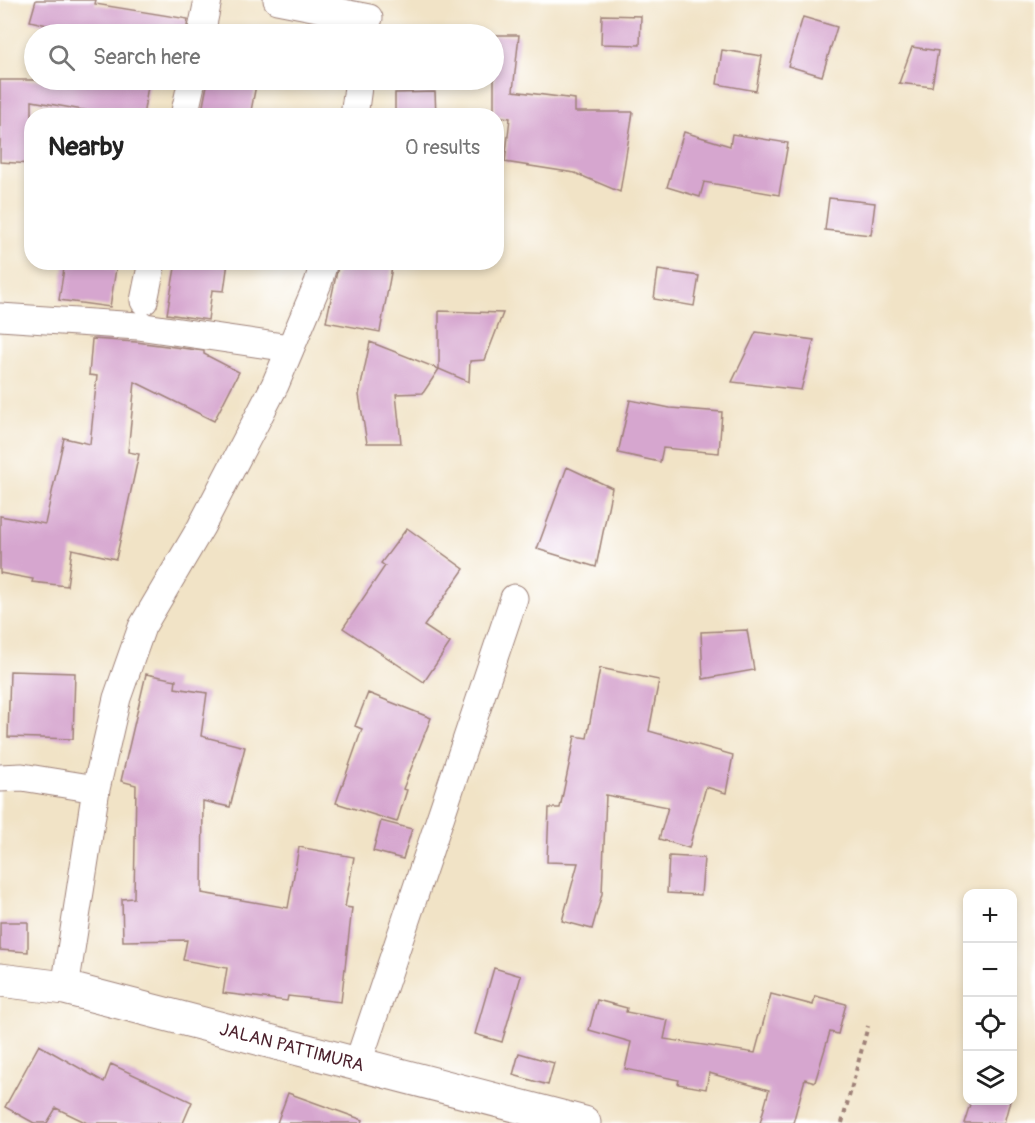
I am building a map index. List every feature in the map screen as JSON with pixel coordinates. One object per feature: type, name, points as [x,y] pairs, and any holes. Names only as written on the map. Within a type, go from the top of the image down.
[{"type":"highway","name":"JALAN PATTIMURA","points":[[0,980],[65,988],[584,1123]]},
{"type":"street","points":[[203,24],[208,0]]},
{"type":"street","points":[[277,0],[369,18]]},
{"type":"street","points":[[186,108],[190,90]]},
{"type":"street","points":[[355,108],[358,90]]},
{"type":"street","points":[[144,301],[150,270]]},
{"type":"street","points":[[65,988],[96,789],[117,698],[142,627],[201,527],[275,386],[322,270]]},
{"type":"street","points":[[0,317],[138,326],[290,348]]},
{"type":"street","points":[[358,1063],[514,598]]},
{"type":"street","points":[[0,777],[22,777],[96,789]]},
{"type":"path","points":[[842,1123],[868,1026]]},
{"type":"building","points":[[36,0],[96,0],[95,4],[188,19],[187,24],[43,24],[30,21]]},
{"type":"building","points":[[602,15],[641,16],[640,45],[601,44]]},
{"type":"building","points":[[803,17],[837,27],[822,76],[788,66]]},
{"type":"building","points":[[504,35],[519,35],[513,91],[575,99],[575,112],[633,112],[620,192],[575,173],[505,162],[510,118],[504,117],[504,108],[494,108],[494,90],[504,90]]},
{"type":"building","points":[[912,47],[938,51],[932,87],[899,83]]},
{"type":"building","points":[[722,50],[762,56],[756,91],[717,84]]},
{"type":"building","points":[[0,80],[24,80],[24,90],[147,90],[144,108],[72,108],[32,101],[32,108],[24,108],[24,164],[0,162]]},
{"type":"building","points":[[206,90],[255,90],[252,108],[203,108]]},
{"type":"building","points":[[435,92],[436,108],[395,108],[395,93]]},
{"type":"building","points":[[684,132],[730,146],[732,134],[788,143],[779,195],[704,182],[700,197],[667,187]]},
{"type":"building","points":[[829,198],[875,203],[871,235],[825,230]]},
{"type":"building","points":[[64,270],[116,270],[110,307],[59,300]]},
{"type":"building","points":[[175,270],[227,270],[224,291],[212,290],[208,320],[167,314]]},
{"type":"building","points":[[337,270],[392,270],[380,332],[326,322]]},
{"type":"building","points":[[658,270],[699,276],[694,306],[654,299]]},
{"type":"building","points":[[439,311],[503,313],[485,360],[470,361],[469,382],[439,369]]},
{"type":"building","points":[[756,332],[814,340],[801,390],[732,382]]},
{"type":"building","points":[[92,339],[204,351],[204,354],[239,372],[214,421],[135,382],[128,452],[139,454],[116,559],[72,549],[67,586],[32,582],[33,579],[0,573],[0,516],[45,524],[64,438],[90,444],[97,376],[89,375]]},
{"type":"building","points":[[370,342],[439,369],[423,393],[396,394],[401,443],[367,443],[359,395]]},
{"type":"building","points":[[630,400],[670,408],[722,412],[719,453],[663,448],[660,462],[618,453]]},
{"type":"building","points":[[567,467],[612,488],[596,567],[537,549]]},
{"type":"building","points":[[407,528],[464,569],[424,626],[450,643],[424,682],[343,628],[385,566],[381,563]]},
{"type":"building","points":[[747,630],[754,670],[703,679],[701,632]]},
{"type":"building","points":[[600,668],[659,680],[649,731],[733,755],[726,793],[706,787],[689,848],[659,839],[668,807],[606,795],[602,894],[592,929],[562,921],[578,863],[547,862],[549,808],[560,808],[575,736],[587,738]]},
{"type":"building","points":[[10,671],[75,673],[73,739],[8,737]]},
{"type":"building","points":[[146,674],[176,680],[175,688],[207,693],[201,736],[245,747],[230,807],[203,801],[202,893],[288,908],[299,847],[354,857],[345,907],[352,908],[341,1002],[288,996],[287,1001],[223,993],[227,968],[183,960],[187,940],[123,941],[122,899],[134,898],[136,785],[121,781]]},
{"type":"building","points":[[368,693],[431,718],[403,789],[407,790],[397,822],[336,803],[362,729],[355,726]]},
{"type":"building","points":[[381,821],[412,829],[403,859],[373,851]]},
{"type":"building","points":[[669,856],[704,858],[701,895],[667,893]]},
{"type":"building","points":[[0,922],[28,922],[28,952],[0,950]]},
{"type":"building","points":[[494,968],[521,976],[502,1042],[475,1034]]},
{"type":"building","points":[[771,994],[813,1005],[815,996],[846,1004],[838,1034],[830,1032],[815,1082],[805,1079],[793,1123],[760,1123],[769,1090],[709,1073],[706,1089],[678,1084],[679,1080],[625,1069],[631,1042],[589,1030],[597,1000],[627,1008],[626,1012],[668,1020],[664,1039],[755,1053]]},
{"type":"building","points":[[39,1045],[104,1082],[111,1064],[192,1102],[183,1123],[87,1123],[56,1108],[47,1123],[34,1123],[5,1107]]},
{"type":"building","points":[[519,1053],[554,1063],[548,1085],[513,1075]]},
{"type":"building","points":[[288,1093],[363,1120],[362,1123],[277,1123]]},
{"type":"building","points":[[970,1105],[1009,1105],[1004,1123],[964,1123]]}]
